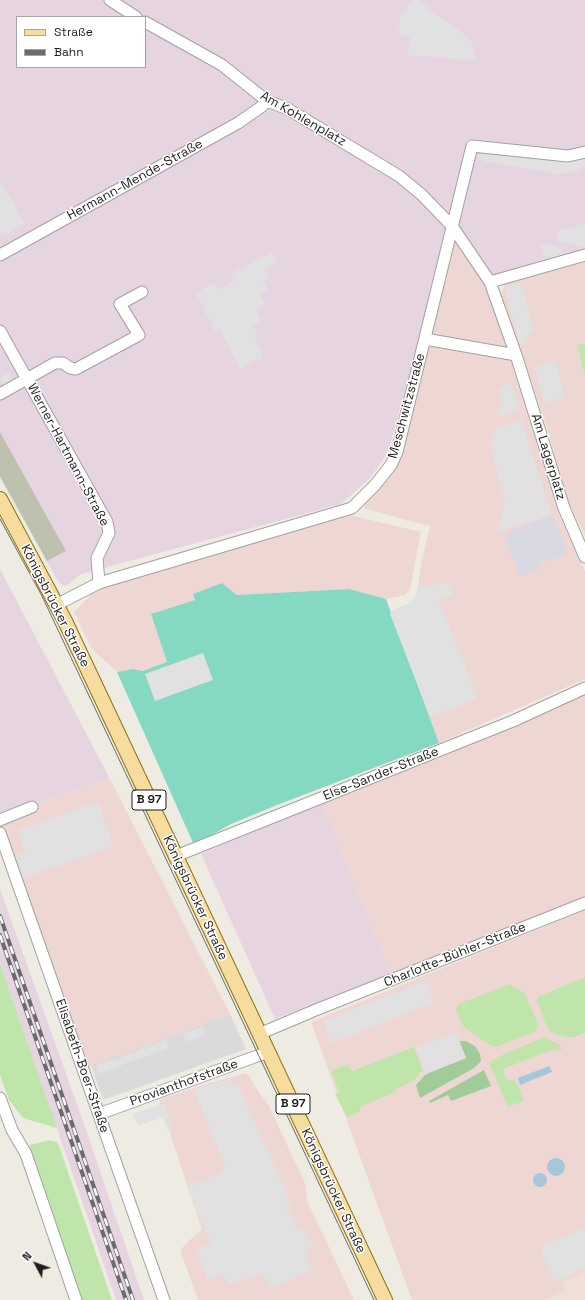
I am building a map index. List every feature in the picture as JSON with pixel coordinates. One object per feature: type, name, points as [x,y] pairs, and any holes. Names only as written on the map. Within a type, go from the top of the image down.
[{"type":"main road","name":"Königsbrücker Straße","points":[[0,499],[56,605],[385,1300]]},
{"type":"street","points":[[110,0],[134,16]]},
{"type":"street","name":"Am Kohlenplatz","points":[[146,23],[222,65],[267,101],[288,109],[398,176],[421,194],[452,226]]},
{"type":"street","name":"Hermann-Mende-Straße","points":[[0,255],[238,123],[267,101]]},
{"type":"street","name":"Meschwitzstraße","points":[[56,605],[100,584],[352,508],[375,485],[391,465],[397,452],[472,146],[568,156],[585,152]]},
{"type":"street","name":"Am Lagerplatz","points":[[452,226],[490,282],[516,355],[564,508],[585,557]]},
{"type":"street","points":[[490,282],[585,255]]},
{"type":"street","points":[[0,394],[56,364],[63,363],[70,368],[76,368],[138,336],[120,304],[142,292]]},
{"type":"street","name":"Werner-Hartmann-Straße","points":[[0,331],[107,522],[109,533],[97,558],[100,584]]},
{"type":"street","points":[[425,339],[516,355]]},
{"type":"street","name":"Else-Sander-Straße","points":[[176,856],[513,720],[585,688]]},
{"type":"street","points":[[0,820],[32,807]]},
{"type":"street","name":"Elisabeth-Boer-Straße","points":[[0,833],[164,1300]]},
{"type":"street","name":"Charlotte-Bühler-Straße","points":[[259,1034],[298,1017],[305,1018],[325,1006],[585,903]]},
{"type":"street","name":"Provianthofstraße","points":[[99,1114],[268,1052]]},
{"type":"street","points":[[0,1098],[12,1130],[26,1154],[76,1300]]},
{"type":"shaded area","points":[[0,0],[585,0],[585,250],[492,277],[452,222],[390,445],[383,460],[369,479],[341,504],[81,574],[69,584],[64,586],[59,583],[0,478]]},
{"type":"shaded area","points":[[413,0],[417,0],[468,37],[472,43],[477,61],[408,55],[410,37],[399,36],[400,16]]},
{"type":"shaded area","points":[[481,151],[585,155],[585,167],[573,172],[559,174],[487,162],[478,157]]},
{"type":"shaded area","points":[[0,180],[25,224],[2,236],[0,232]]},
{"type":"shaded area","points":[[585,223],[585,247],[559,242],[556,232]]},
{"type":"shaded area","points":[[454,235],[487,283],[517,369],[525,404],[560,517],[585,571],[585,679],[439,743],[390,614],[391,611],[410,603],[417,596],[421,565],[430,526],[365,509],[363,501],[393,466]]},
{"type":"shaded area","points":[[540,243],[561,247],[562,256],[546,260]]},
{"type":"shaded area","points":[[271,252],[277,262],[265,269],[269,278],[263,281],[268,290],[260,295],[265,304],[256,310],[261,321],[253,326],[258,335],[255,337],[263,357],[240,369],[220,330],[215,331],[196,293],[214,283],[218,290],[234,281],[231,274]]},
{"type":"shaded area","points":[[585,260],[585,536],[567,499],[546,424],[501,294],[506,282]]},
{"type":"shaded area","points":[[521,283],[534,333],[528,335],[523,345],[520,346],[505,287]]},
{"type":"shaded area","points":[[556,361],[565,398],[544,403],[535,366]]},
{"type":"shaded area","points":[[9,373],[13,380],[3,385],[0,378]]},
{"type":"shaded area","points":[[510,383],[521,409],[501,418],[497,408],[503,405],[498,391],[500,388]]},
{"type":"shaded area","points":[[521,419],[552,515],[498,532],[505,499],[491,449],[494,430]]},
{"type":"shaded area","points":[[0,432],[66,551],[47,561],[0,476]]},
{"type":"shaded area","points":[[345,514],[421,532],[410,589],[405,595],[386,599],[349,589],[237,595],[193,594],[195,600],[151,614],[168,662],[143,671],[133,669],[117,672],[91,648],[74,612],[100,586]]},
{"type":"shaded area","points":[[552,515],[568,553],[539,564],[540,569],[520,577],[504,534]]},
{"type":"shaded area","points":[[0,569],[110,779],[0,816]]},
{"type":"shaded area","points":[[449,583],[454,595],[439,601],[478,698],[430,717],[390,614],[391,611],[410,603],[416,596],[418,587]]},
{"type":"shaded area","points":[[203,653],[213,680],[155,701],[145,674]]},
{"type":"shaded area","points":[[585,693],[585,898],[391,974],[322,803],[396,774]]},
{"type":"shaded area","points":[[110,779],[230,1014],[83,1069],[0,833],[0,816]]},
{"type":"shaded area","points":[[98,802],[113,847],[23,878],[15,856],[25,852],[18,830]]},
{"type":"shaded area","points":[[322,803],[391,974],[275,1019],[201,854]]},
{"type":"shaded area","points":[[0,889],[82,1118],[144,1300],[116,1300],[0,963]]},
{"type":"shaded area","points":[[585,910],[585,1273],[564,1282],[567,1291],[545,1300],[412,1300],[311,1022]]},
{"type":"shaded area","points":[[426,981],[434,1003],[331,1043],[323,1021]]},
{"type":"shaded area","points":[[230,1014],[246,1049],[103,1100],[91,1065]]},
{"type":"shaded area","points":[[203,1026],[206,1034],[186,1042],[183,1034]]},
{"type":"shaded area","points":[[456,1032],[466,1058],[426,1074],[416,1048]]},
{"type":"shaded area","points":[[166,1040],[169,1048],[98,1074],[96,1066]]},
{"type":"shaded area","points":[[245,1073],[249,1075],[254,1085],[269,1106],[305,1183],[307,1201],[354,1300],[198,1300],[180,1250],[202,1230],[159,1100],[193,1088]]},
{"type":"shaded area","points":[[230,1079],[233,1085],[237,1083],[291,1203],[286,1206],[298,1231],[304,1229],[313,1247],[306,1251],[307,1261],[312,1270],[271,1289],[263,1273],[229,1286],[224,1274],[208,1280],[196,1250],[211,1244],[187,1187],[223,1172],[225,1166],[194,1089]]},
{"type":"shaded area","points":[[164,1103],[173,1129],[168,1131],[163,1117],[138,1126],[133,1114]]},
{"type":"shaded area","points":[[585,1228],[585,1269],[554,1282],[540,1247]]},
{"type":"shaded area","points":[[585,1273],[585,1300],[545,1300],[567,1291],[564,1282]]},
{"type":"green space","points":[[585,344],[585,376],[577,345]]},
{"type":"green space","points":[[222,583],[237,595],[349,589],[386,599],[439,743],[231,824],[194,845],[117,672],[133,669],[143,671],[167,662],[151,614],[195,600],[193,594]]},
{"type":"green space","points":[[0,963],[57,1128],[23,1118],[9,1100],[0,1075]]},
{"type":"green space","points":[[585,977],[585,1033],[573,1037],[564,1037],[552,1032],[547,1027],[537,1001],[538,997]]},
{"type":"green space","points":[[510,984],[525,994],[538,1024],[536,1031],[496,1047],[486,1043],[463,1026],[456,1010],[458,1004]]},
{"type":"green space","points":[[544,1037],[560,1045],[562,1049],[555,1051],[554,1049],[503,1069],[507,1081],[515,1079],[524,1101],[508,1107],[489,1063],[498,1057]]},
{"type":"green space","points":[[459,1041],[466,1041],[475,1046],[480,1054],[481,1061],[474,1068],[420,1098],[416,1085],[426,1074],[466,1058]]},
{"type":"green space","points":[[414,1047],[423,1070],[413,1081],[395,1089],[396,1092],[360,1107],[361,1111],[347,1117],[335,1094],[339,1092],[331,1071],[348,1064],[352,1071]]},
{"type":"green space","points":[[484,1070],[491,1086],[451,1101],[448,1095],[430,1103],[429,1101]]},
{"type":"green space","points":[[50,1140],[58,1143],[112,1300],[81,1300],[29,1145]]},
{"type":"water","points":[[549,1066],[552,1072],[520,1085],[518,1078]]},
{"type":"water","points":[[556,1158],[562,1161],[565,1167],[562,1173],[556,1176],[550,1173],[547,1167],[550,1161]]},
{"type":"water","points":[[540,1173],[545,1175],[547,1180],[545,1185],[540,1187],[535,1185],[533,1180],[535,1175]]},
{"type":"tram line","points":[[0,519],[42,596],[374,1300]]},
{"type":"railway","points":[[0,916],[133,1300]]},
{"type":"railway","points":[[0,935],[126,1300]]}]
